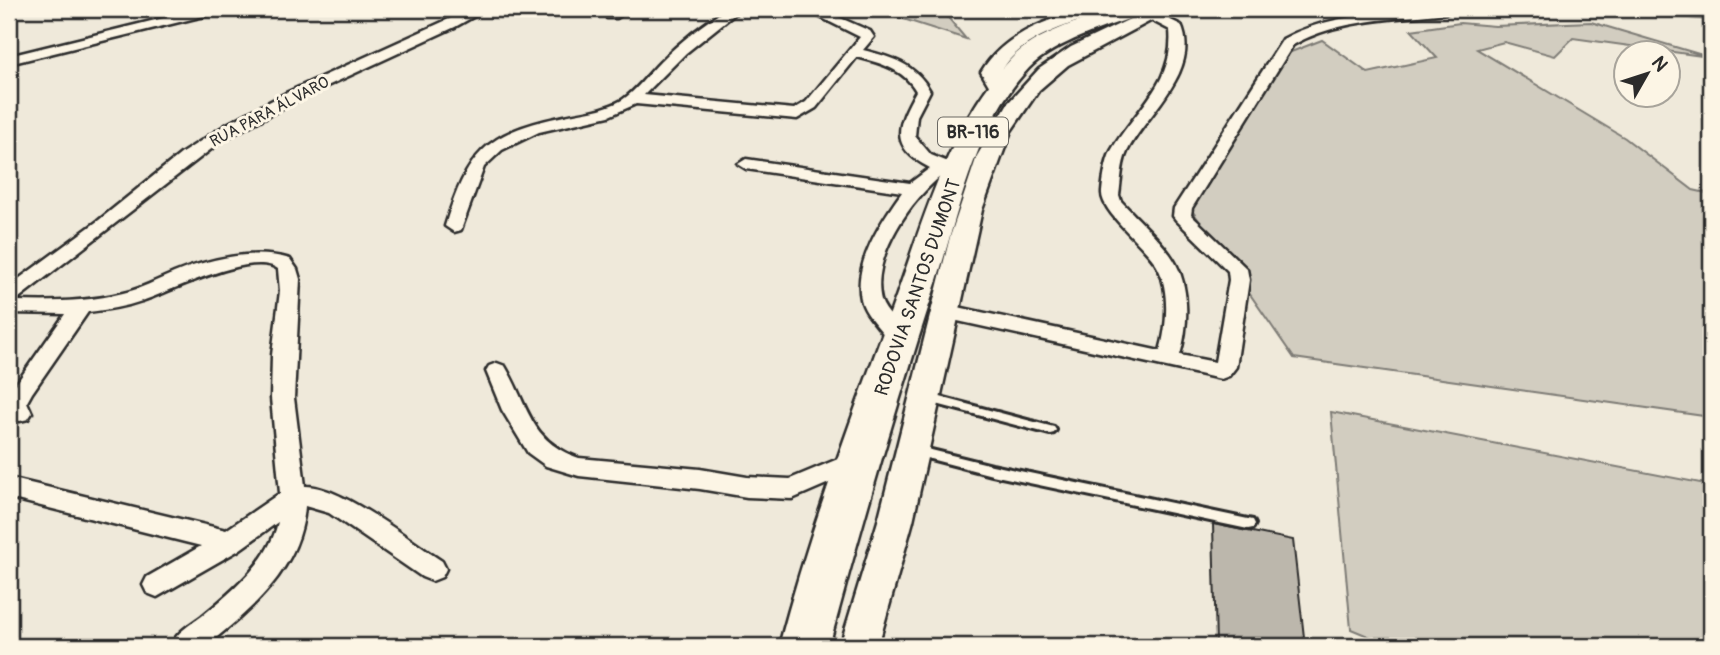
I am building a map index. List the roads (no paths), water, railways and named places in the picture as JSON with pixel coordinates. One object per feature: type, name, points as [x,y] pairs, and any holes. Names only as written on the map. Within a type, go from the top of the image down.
[{"type":"highway","name":"RODOVIA SANTOS DUMONT","points":[[804,646],[950,169],[978,121],[1001,90],[1018,50],[1060,54],[1150,11]]},
{"type":"street","points":[[9,60],[215,9]]},
{"type":"street","name":"RUA PARA ÁLVARO","points":[[9,296],[38,271],[118,214],[182,160],[219,135],[341,73],[481,9]]},
{"type":"street","points":[[454,226],[478,164],[497,148],[515,136],[543,126],[614,110],[633,99],[709,26],[735,9]]},
{"type":"street","points":[[633,99],[797,114],[811,105],[867,37],[810,9]]},
{"type":"street","points":[[944,311],[1221,371],[1224,367],[1239,280],[1237,269],[1182,216],[1182,208],[1288,42],[1301,34],[1330,27],[1447,9]]},
{"type":"street","points":[[1635,9],[1711,14]]},
{"type":"street","points":[[1018,50],[1086,11]]},
{"type":"street","points":[[1150,11],[1178,32],[1171,77],[1118,153],[1110,195],[1113,203],[1166,263],[1171,277],[1177,330],[1168,360]]},
{"type":"street","points":[[854,52],[888,61],[920,83],[923,91],[908,118],[908,133],[919,156],[950,169]]},
{"type":"street","points":[[859,646],[900,506],[923,396],[964,228],[996,141],[1030,89],[1060,54]]},
{"type":"street","points":[[746,164],[914,189]]},
{"type":"street","points":[[496,371],[514,410],[537,447],[555,459],[579,467],[700,479],[747,487],[792,489],[864,443],[896,335],[871,302],[869,286],[873,264],[882,241],[914,189],[950,169]]},
{"type":"street","points":[[9,307],[80,307],[130,298],[207,270],[253,261],[284,263],[289,270],[290,288],[283,343],[283,422],[294,481],[289,529],[276,558],[263,575],[220,617],[185,646]]},
{"type":"street","points":[[20,413],[16,402],[22,390],[80,307]]},
{"type":"street","points":[[9,488],[230,542]]},
{"type":"street","points":[[157,585],[230,542],[293,497],[312,496],[338,506],[432,569]]},
{"type":"lane","points":[[923,396],[1051,430]]},
{"type":"lane","points":[[912,450],[992,470],[1248,524]]}]
